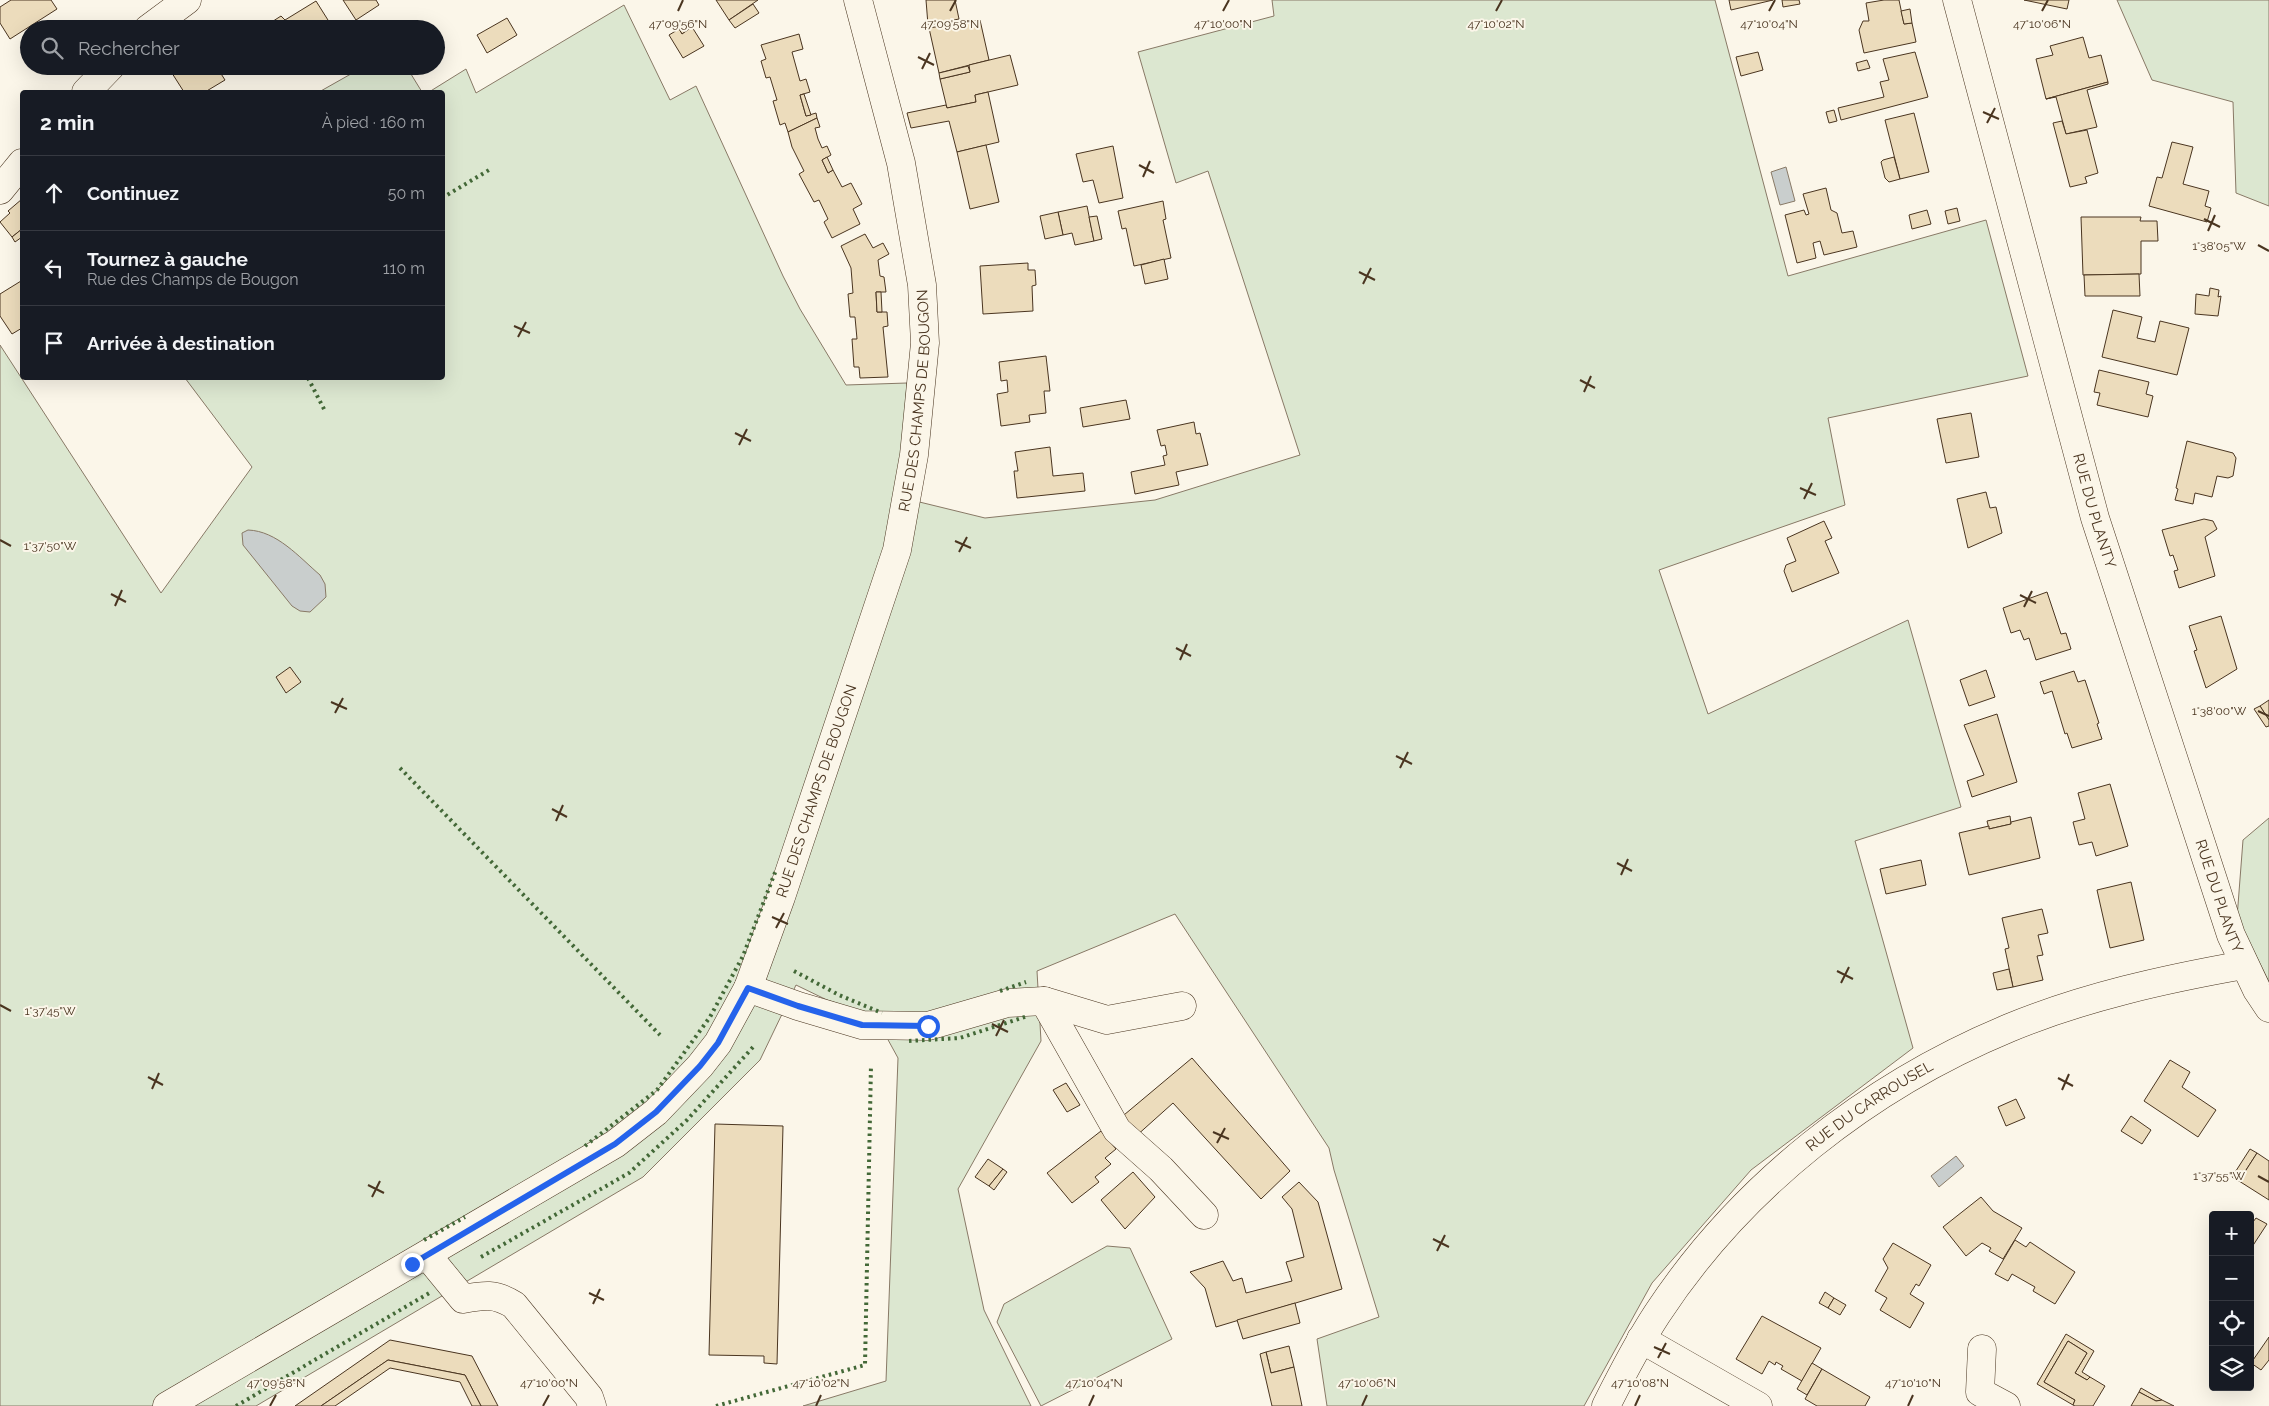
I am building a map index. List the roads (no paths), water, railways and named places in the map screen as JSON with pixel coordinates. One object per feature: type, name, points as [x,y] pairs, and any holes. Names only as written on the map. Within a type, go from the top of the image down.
[{"type":"street","points":[[160,20],[187,0]]},
{"type":"street","name":"RUE DES CHAMPS DE BOUGON","points":[[167,1406],[615,1144],[656,1112],[695,1072],[718,1043],[748,988],[810,812],[897,550],[914,456],[925,343],[922,285],[901,163],[858,0]]},
{"type":"street","name":"RUE DU PLANTY","points":[[1957,0],[2095,518],[2231,935],[2244,965],[2269,1008]]},
{"type":"street","points":[[88,90],[102,75]]},
{"type":"street","points":[[0,190],[20,165]]},
{"type":"street","name":"RUE DU CARROUSEL","points":[[1606,1406],[1641,1339],[1663,1305],[1699,1258],[1759,1193],[1827,1133],[1894,1088],[1966,1048],[2008,1028],[2041,1016],[2160,980],[2244,965]]},
{"type":"street","points":[[748,988],[798,1006],[862,1025],[928,1026],[1007,1003],[1044,1001],[1107,1020],[1182,1006]]},
{"type":"street","points":[[1044,1001],[1117,1130],[1161,1169],[1204,1215]]},
{"type":"street","points":[[427,1255],[463,1299],[486,1294],[506,1300],[514,1305],[589,1397],[592,1406]]},
{"type":"street","points":[[1641,1339],[1758,1406]]},
{"type":"street","points":[[1982,1349],[1980,1392],[2006,1406]]}]
